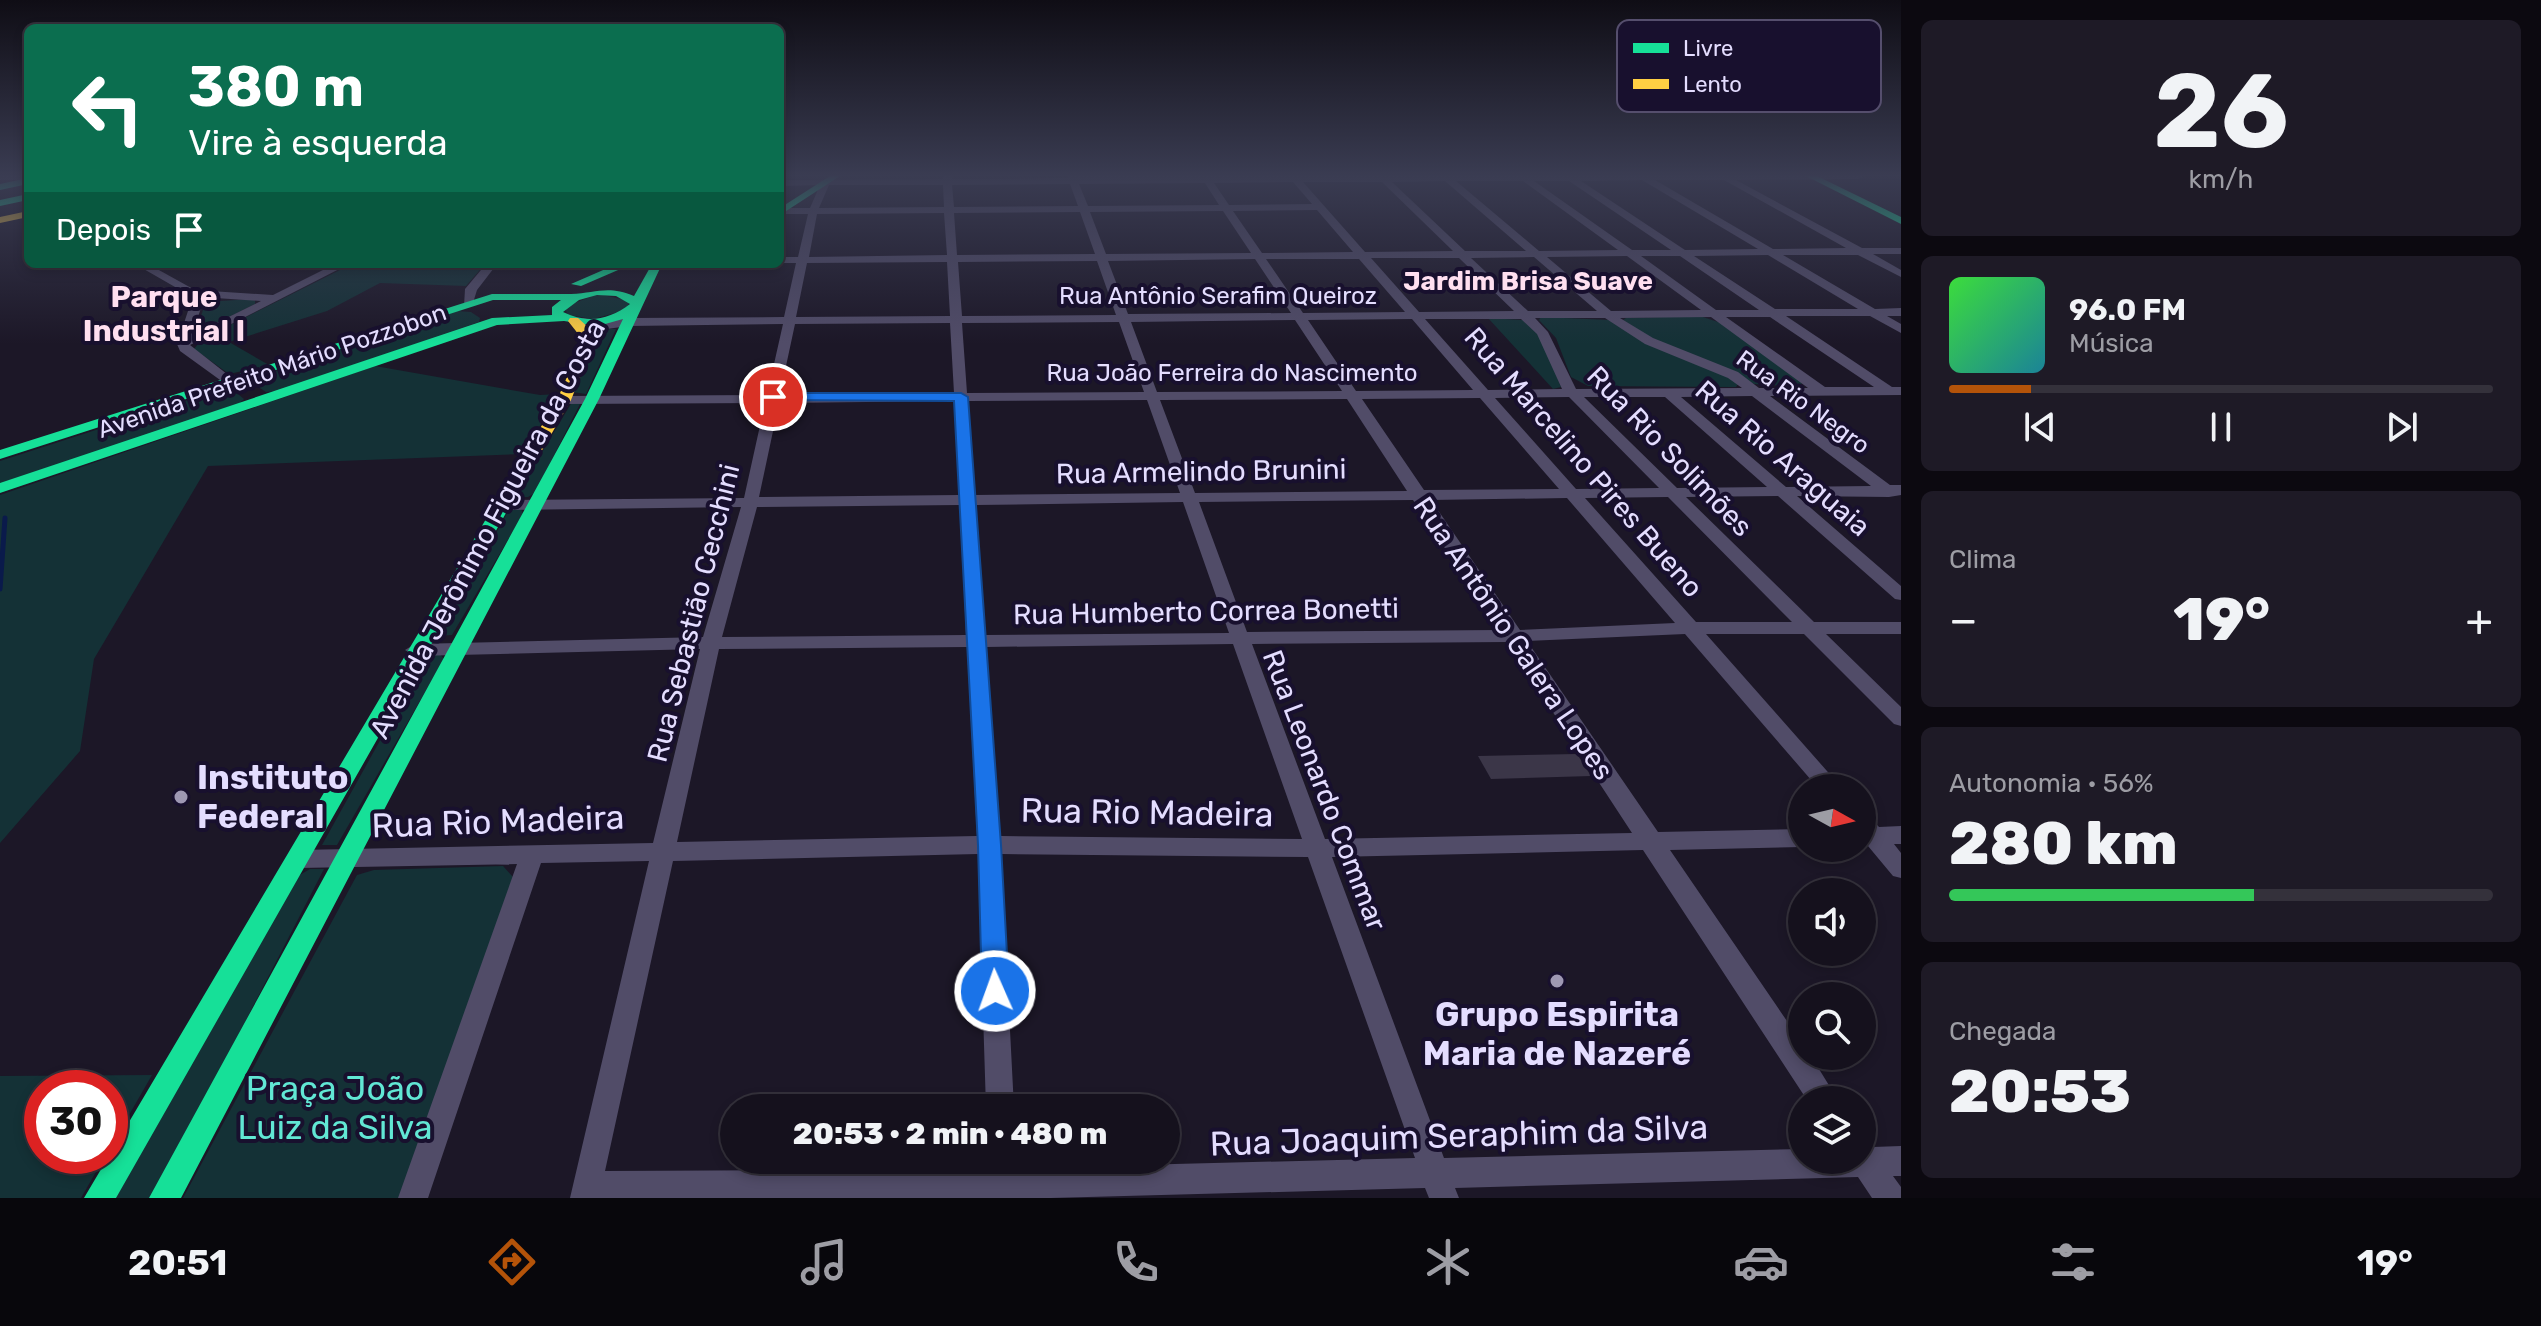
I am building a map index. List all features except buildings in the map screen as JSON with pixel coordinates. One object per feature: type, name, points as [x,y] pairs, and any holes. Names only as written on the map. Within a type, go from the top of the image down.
[{"type":"main road","name":"Avenida Jerônimo Figueira da Costa","points":[[532,295],[580,284],[618,268]]},
{"type":"main road","points":[[574,321],[557,313],[558,307],[632,268]]},
{"type":"main road","name":"Avenida Jerônimo Figueira da Costa","points":[[164,1198],[592,399],[655,268]]},
{"type":"main road","name":"Avenida Prefeito Mário Pozzobon","points":[[0,455],[227,381],[469,296],[618,293],[633,297],[633,311],[613,319],[496,321],[0,488]]},
{"type":"main road","points":[[517,319],[516,308],[532,295]]},
{"type":"main road","points":[[469,296],[477,314],[496,321]]},
{"type":"main road","name":"Avenida Jerônimo Figueira da Costa","points":[[99,1198],[299,859],[415,650],[564,400],[589,340],[586,332],[574,321]]},
{"type":"main road","points":[[227,381],[255,402]]},
{"type":"street","name":"Rua Sebastião Cecchini","points":[[585,1192],[711,643],[751,500],[809,232]]},
{"type":"street","points":[[951,232],[989,845],[999,1094]]},
{"type":"street","name":"Rua Leonardo Commar","points":[[1093,232],[1440,1187]]},
{"type":"street","name":"Rua Antônio Galera Lopes","points":[[1243,232],[1815,1086]]},
{"type":"street","name":"Rua Marcelino Pires Bueno","points":[[1342,232],[1819,774]]},
{"type":"street","name":"Rua Rio Solimões","points":[[1440,232],[1550,342],[1570,391],[1901,719]]},
{"type":"street","name":"Rua Rio Negro","points":[[1509,232],[1609,315],[1649,341],[1733,375],[1894,490],[1901,502]]},
{"type":"street","points":[[1599,232],[1820,390]]},
{"type":"street","points":[[1652,232],[1897,394]]},
{"type":"street","points":[[1737,232],[1901,329]]},
{"type":"street","points":[[1823,232],[1901,274]]},
{"type":"street","points":[[784,260],[1901,251]]},
{"type":"street","points":[[146,268],[194,299],[238,296],[275,298]]},
{"type":"street","points":[[183,344],[336,268]]},
{"type":"street","points":[[469,296],[489,268]]},
{"type":"street","points":[[194,299],[183,344],[186,351],[227,381]]},
{"type":"street","name":"Rua Antônio Serafim Queiroz","points":[[633,311],[788,321],[1901,312]]},
{"type":"street","name":"Rua João Ferreira do Nascimento","points":[[564,400],[1570,391],[1820,390],[1897,394]]},
{"type":"street","name":"Rua Rio Araguaia","points":[[1668,392],[1901,595]]},
{"type":"street","name":"Rua Armelindo Brunini","points":[[501,505],[1894,490]]},
{"type":"street","name":"Rua Humberto Correa Bonetti","points":[[415,650],[711,643],[1513,636],[1690,628],[1901,628]]},
{"type":"street","points":[[1876,833],[1901,835]]},
{"type":"street","name":"Rua Rio Madeira","points":[[299,859],[989,845],[1319,848],[1788,838]]},
{"type":"street","points":[[1876,843],[1901,869]]},
{"type":"street","points":[[413,1198],[532,855]]},
{"type":"street","name":"Rua Joaquim Seraphim da Silva","points":[[1876,1159],[1901,1161]]},
{"type":"street","name":"Rua Joaquim Seraphim da Silva","points":[[585,1192],[1003,1181],[1440,1187],[1788,1163]]},
{"type":"street","points":[[1874,1174],[1890,1198]]},
{"type":"green space","points":[[344,268],[482,268],[466,286],[380,283],[327,311],[229,342],[269,365],[229,374],[194,349],[202,339]]},
{"type":"green space","points":[[598,294],[630,301],[626,310],[593,319],[568,315],[564,307]]},
{"type":"green space","points":[[251,299],[255,304],[209,327],[197,328],[204,307],[221,301]]},
{"type":"green space","points":[[457,311],[471,312],[480,318],[479,322],[279,391],[266,392],[252,383],[257,377]]},
{"type":"green space","points":[[1700,316],[1721,323],[1803,382],[1798,387],[1754,384],[1653,339],[1623,320]]},
{"type":"green space","points":[[1541,317],[1610,320],[1739,383],[1736,387],[1588,386],[1571,377],[1556,338],[1539,320]]},
{"type":"green space","points":[[1488,318],[1523,320],[1542,338],[1561,387],[1553,389]]},
{"type":"green space","points":[[591,328],[616,329],[586,394],[572,392]]},
{"type":"green space","points":[[375,366],[540,395],[559,394],[523,454],[208,466],[94,659],[80,751],[0,843],[0,495]]},
{"type":"green space","points":[[219,390],[233,390],[244,399],[237,406],[0,486],[0,461]]},
{"type":"green space","points":[[572,402],[581,402],[535,493],[528,497],[515,497]]},
{"type":"green space","points":[[510,508],[521,509],[523,514],[452,635],[438,636]]},
{"type":"green space","points":[[428,654],[440,654],[444,659],[337,845],[322,845]]},
{"type":"green space","name":"Praça João Luiz da Silva","points":[[503,866],[513,877],[399,1198],[183,1198],[357,875],[374,870]]},
{"type":"green space","points":[[310,869],[324,869],[154,1198],[113,1198],[128,1174],[298,876]]},
{"type":"green space","points":[[128,1075],[152,1075],[128,1117]]},
{"type":"green space","points":[[0,1076],[24,1076],[24,1174],[95,1174],[81,1198],[0,1198]]},
{"type":"waterway","points":[[0,589],[5,518]]},
{"type":"traffic: fast","points":[[577,284],[617,268]]},
{"type":"traffic: fast","points":[[636,303],[655,268]]},
{"type":"traffic: fast","points":[[597,292],[618,293],[635,300],[636,305],[608,321],[587,323],[557,313],[558,307],[575,297],[597,292]]},
{"type":"traffic: fast","points":[[0,455],[492,297],[575,297]]},
{"type":"traffic: fast","points":[[164,1198],[592,399],[634,308]]},
{"type":"traffic: fast","points":[[0,488],[496,321],[563,318]]},
{"type":"traffic: fast","points":[[99,1198],[510,492]]},
{"type":"traffic: slow","points":[[510,492],[564,400],[589,340],[586,332],[574,321]]},
{"type":"place","name":"Instituto Federal","points":[[181,797]]},
{"type":"place","name":"Grupo Espirita Maria de Nazeré","points":[[1557,981]]},
{"type":"district","name":"Jardim Brisa Suave","points":[[1528,281]]},
{"type":"district","name":"Parque Industrial I","points":[[164,314]]},
{"type":"route","points":[[773,397],[961,397],[995,991]]}]
